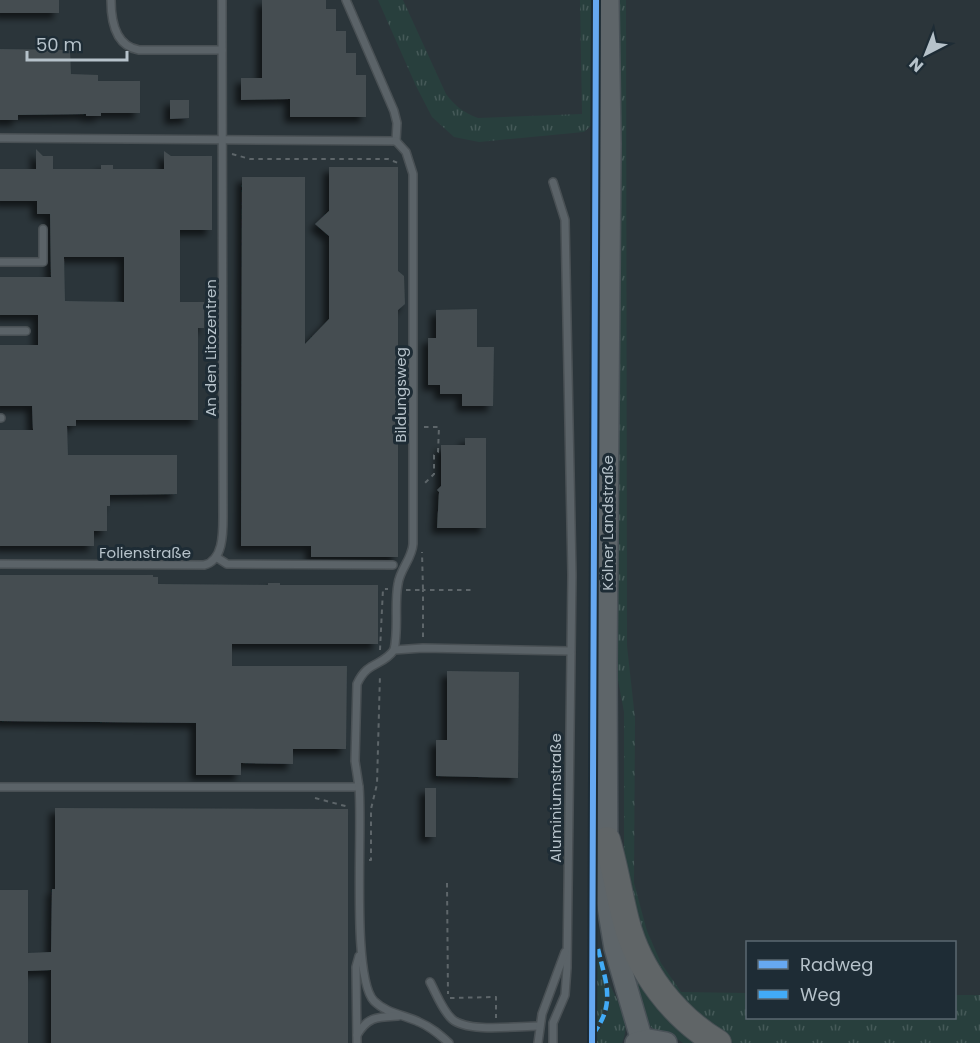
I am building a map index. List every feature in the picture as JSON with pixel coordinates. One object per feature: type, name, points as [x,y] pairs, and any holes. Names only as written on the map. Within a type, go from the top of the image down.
[{"type":"highway","points":[[607,840],[626,922],[642,963],[659,990],[679,1013],[702,1033],[718,1043]]},
{"type":"main road","name":"Kölner Landstraße","points":[[608,0],[610,144],[606,668],[607,900],[611,928],[639,1042]]},
{"type":"main road","points":[[639,1042],[666,1043]]},
{"type":"lane","points":[[111,0],[116,32],[121,41],[130,48],[139,50],[222,50]]},
{"type":"lane","name":"An den Litozentren","points":[[216,557],[221,540],[223,518],[222,0]]},
{"type":"lane","points":[[0,138],[396,141],[397,123],[394,111],[346,0]]},
{"type":"lane","name":"Bildungsweg","points":[[394,650],[397,589],[399,579],[413,551],[414,427],[413,174],[406,152],[396,141]]},
{"type":"lane","name":"Aluminiumstraße","points":[[553,182],[565,220],[572,575],[567,946],[565,995],[552,1028],[553,1043]]},
{"type":"lane","points":[[0,262],[43,262],[43,230]]},
{"type":"lane","points":[[0,331],[26,331]]},
{"type":"lane","points":[[216,557],[227,564],[393,565]]},
{"type":"lane","name":"Folienstraße","points":[[0,564],[204,565],[211,563],[216,557]]},
{"type":"lane","points":[[449,1043],[430,1027],[400,1016],[373,1000],[364,980],[360,951],[362,812],[355,761],[357,684],[361,675],[371,665],[386,658],[394,650],[423,648],[570,651]]},
{"type":"lane","points":[[0,787],[360,788]]},
{"type":"lane","name":"Aluminiumstraße","points":[[538,1043],[539,1026],[567,946]]},
{"type":"lane","points":[[357,1039],[356,967],[360,951]]},
{"type":"lane","points":[[430,982],[448,1015],[458,1023],[472,1027],[539,1026]]},
{"type":"lane","points":[[357,1039],[362,1025],[368,1021],[377,1017],[400,1016]]},
{"type":"path","points":[[223,154],[250,159],[388,159],[401,166]]},
{"type":"path","points":[[414,427],[439,427],[438,452],[434,455],[433,475],[422,490]]},
{"type":"path","points":[[422,552],[423,648]]},
{"type":"path","points":[[383,589],[475,590]]},
{"type":"path","points":[[447,883],[448,998],[495,998],[496,1027]]},
{"type":"green space","points":[[378,0],[403,0],[446,94],[460,109],[478,118],[582,114],[580,0],[593,0],[593,124],[584,132],[479,142],[454,137],[432,117]]},
{"type":"green space","points":[[618,0],[626,0],[627,646],[635,718],[634,883],[647,931],[661,963],[681,992],[746,993],[746,1019],[956,1019],[956,995],[980,995],[980,1043],[733,1043],[705,1026],[650,962],[624,871],[624,712],[616,670]]},
{"type":"green space","points":[[626,948],[709,1043],[683,1043],[653,1029],[644,1014]]},
{"type":"green space","points":[[595,958],[598,958],[603,977],[606,1003],[600,1021],[594,1030]]},
{"type":"green space","points":[[608,982],[625,1019],[625,1035],[622,1043],[594,1043],[608,1009]]},
{"type":"building","points":[[0,0],[59,0],[59,13],[0,13]]},
{"type":"building","points":[[262,0],[326,0],[326,9],[336,9],[336,31],[346,31],[346,53],[356,53],[356,75],[366,75],[366,117],[290,117],[290,99],[241,100],[241,78],[262,78]]},
{"type":"building","points":[[0,49],[70,50],[71,74],[98,75],[98,81],[140,81],[140,113],[101,113],[101,116],[86,116],[86,114],[18,115],[18,120],[0,120]]},
{"type":"building","points":[[170,100],[189,100],[189,118],[170,119]]},
{"type":"building","points":[[36,149],[43,156],[53,156],[53,169],[101,169],[101,165],[113,165],[113,169],[164,169],[164,151],[171,156],[212,156],[212,230],[180,230],[180,302],[204,302],[204,328],[198,328],[198,420],[76,420],[76,426],[67,426],[68,455],[177,455],[177,494],[110,495],[110,506],[107,506],[107,531],[94,531],[94,546],[0,546],[0,430],[33,430],[32,406],[0,406],[0,345],[38,345],[38,315],[0,315],[0,277],[51,277],[50,214],[37,214],[37,201],[0,201],[0,169],[36,169]],"holes":[[[64,257],[124,257],[124,302],[65,301]]]},
{"type":"building","points":[[329,167],[398,167],[398,271],[404,276],[405,304],[398,310],[398,369],[404,375],[404,390],[398,396],[398,557],[311,557],[311,546],[241,546],[242,177],[305,177],[305,344],[329,319],[329,236],[315,224],[329,211]]},
{"type":"building","points":[[477,309],[477,347],[494,347],[493,406],[462,406],[462,394],[440,394],[440,385],[428,385],[428,338],[436,338],[436,310]]},
{"type":"building","points":[[465,438],[486,438],[486,528],[437,528],[439,492],[437,490],[441,486],[441,445],[465,445]]},
{"type":"building","points":[[0,575],[153,575],[153,577],[158,577],[158,584],[378,585],[378,644],[232,644],[232,666],[347,666],[346,749],[293,749],[293,764],[241,763],[241,775],[196,775],[196,723],[0,721]]},
{"type":"building","points":[[447,671],[519,672],[518,778],[436,776],[436,740],[447,740]]},
{"type":"building","points":[[425,788],[436,788],[436,837],[425,837]]},
{"type":"building","points":[[55,808],[348,809],[348,1043],[51,1043],[51,970],[28,971],[28,1043],[0,1043],[0,890],[28,890],[28,953],[51,952],[52,889],[55,889]]},
{"type":"marked path","points":[[593,1034],[605,1013],[607,1003],[606,983],[598,949]]},
{"type":"cycle path","points":[[592,1043],[596,0]]}]
